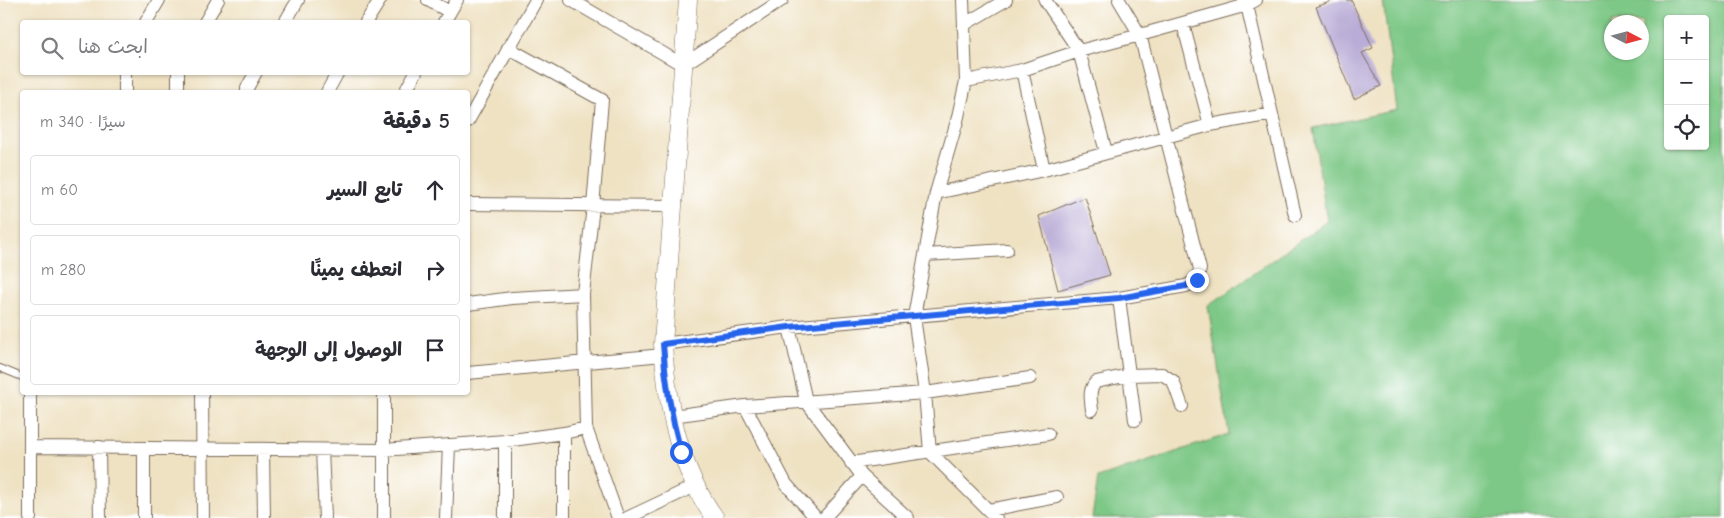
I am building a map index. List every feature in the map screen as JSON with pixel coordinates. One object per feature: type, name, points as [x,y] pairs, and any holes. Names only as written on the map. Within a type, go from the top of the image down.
[{"type":"street","points":[[147,20],[159,0]]},
{"type":"street","points":[[206,20],[218,0]]},
{"type":"street","points":[[286,20],[298,0]]},
{"type":"street","points":[[367,20],[380,0]]},
{"type":"street","points":[[428,0],[447,17],[457,0]]},
{"type":"street","points":[[470,117],[536,0]]},
{"type":"street","points":[[571,0],[683,66]]},
{"type":"street","points":[[688,0],[663,349],[672,416],[681,452],[695,486],[715,518]]},
{"type":"street","points":[[683,66],[782,0]]},
{"type":"street","points":[[963,0],[966,81],[957,121],[936,193],[914,317],[925,394],[930,452],[993,514],[1057,497]]},
{"type":"street","points":[[965,24],[1006,0]]},
{"type":"street","points":[[1045,0],[1079,51],[1106,152]]},
{"type":"street","points":[[470,373],[583,362],[789,327],[1119,298],[1186,286],[1197,280],[1200,269],[1140,35],[1119,0]]},
{"type":"street","points":[[966,81],[1022,70],[1079,51],[1184,24],[1249,2],[1294,215]]},
{"type":"street","points":[[1184,24],[1210,125]]},
{"type":"street","points":[[508,48],[602,100],[594,206],[583,294],[583,362],[586,428],[618,518]]},
{"type":"street","points":[[1022,70],[1044,170]]},
{"type":"street","points":[[125,75],[125,90]]},
{"type":"street","points":[[178,75],[178,90]]},
{"type":"street","points":[[247,90],[254,75]]},
{"type":"street","points":[[328,90],[336,75]]},
{"type":"street","points":[[406,90],[414,75]]},
{"type":"street","points":[[936,193],[1044,170],[1210,125],[1272,114]]},
{"type":"street","points":[[470,204],[672,206]]},
{"type":"street","points":[[925,255],[1007,250]]},
{"type":"street","points":[[470,304],[512,298],[583,294]]},
{"type":"street","points":[[1119,298],[1135,420]]},
{"type":"street","points":[[789,327],[806,401],[862,476],[908,518]]},
{"type":"street","points":[[1092,410],[1090,392],[1096,382],[1129,375],[1162,374],[1173,381],[1182,406]]},
{"type":"street","points":[[672,416],[745,406],[925,394],[1030,378]]},
{"type":"street","points":[[30,395],[30,518]]},
{"type":"street","points":[[202,395],[203,518]]},
{"type":"street","points":[[384,395],[384,518]]},
{"type":"street","points":[[745,406],[786,484],[816,518]]},
{"type":"street","points":[[31,447],[383,450],[505,441],[586,428]]},
{"type":"street","points":[[564,433],[564,518]]},
{"type":"street","points":[[851,463],[1048,434]]},
{"type":"street","points":[[504,518],[505,441]]},
{"type":"street","points":[[446,518],[449,445]]},
{"type":"street","points":[[99,447],[100,518]]},
{"type":"street","points":[[144,448],[144,518]]},
{"type":"street","points":[[263,450],[264,518]]},
{"type":"street","points":[[322,450],[324,518]]},
{"type":"street","points":[[824,518],[862,476]]},
{"type":"street","points":[[627,518],[695,486]]},
{"type":"lane","points":[[0,368],[20,376]]},
{"type":"green space","points":[[1383,0],[1724,0],[1724,518],[1092,518],[1098,478],[1229,434],[1208,306],[1327,221],[1313,128],[1397,110]]},
{"type":"building","points":[[1335,0],[1351,0],[1373,48],[1362,53],[1381,86],[1354,99],[1316,7]]},
{"type":"building","points":[[1085,197],[1110,275],[1058,290],[1039,216]]},
{"type":"route","points":[[681,452],[667,391],[663,344],[789,327],[1119,298],[1186,286],[1197,280]]}]
